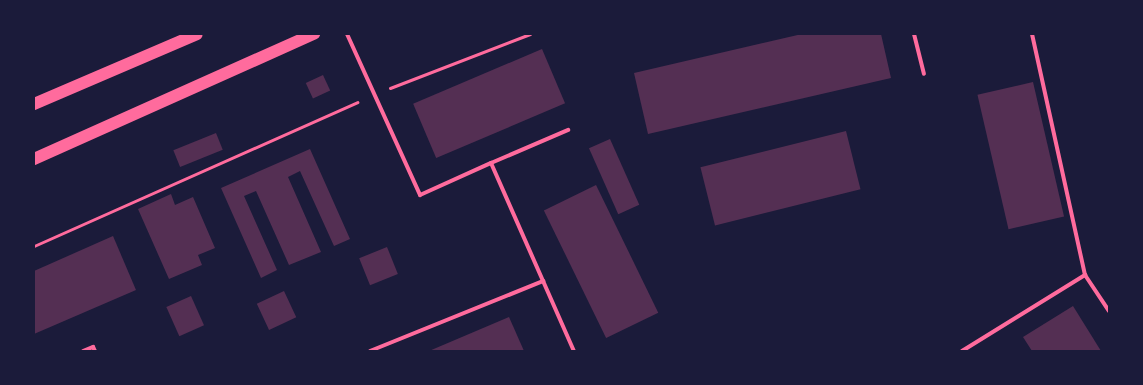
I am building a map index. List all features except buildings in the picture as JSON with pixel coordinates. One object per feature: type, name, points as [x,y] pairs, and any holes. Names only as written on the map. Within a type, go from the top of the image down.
[{"type":"main road","points":[[34,104],[197,34]]},
{"type":"main road","points":[[34,158],[314,34]]},
{"type":"lane","points":[[347,34],[420,195],[568,130]]},
{"type":"lane","points":[[914,34],[924,74]]},
{"type":"lane","points":[[1032,34],[1085,275],[1109,312]]},
{"type":"lane","points":[[491,163],[574,351]]},
{"type":"lane","points":[[962,351],[1085,275]]},
{"type":"lane","points":[[370,351],[543,281]]},
{"type":"lane","points":[[83,351],[93,347],[95,351]]},
{"type":"path","points":[[34,246],[374,94],[530,34]]}]
